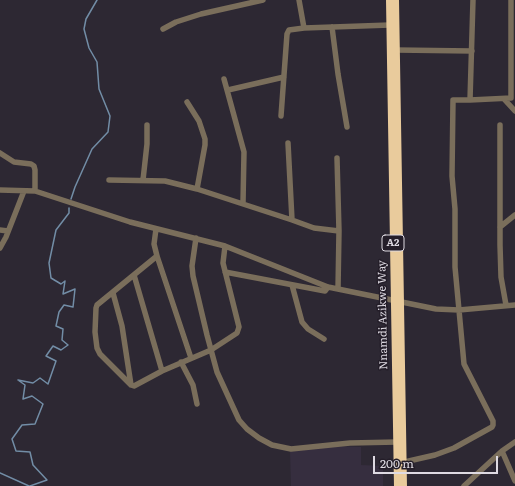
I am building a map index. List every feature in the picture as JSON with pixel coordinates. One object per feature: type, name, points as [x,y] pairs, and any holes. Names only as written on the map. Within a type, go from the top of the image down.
[{"type":"highway","name":"Nnamdi Azikwe Way","points":[[390,0],[400,463],[398,486]]},
{"type":"highway","name":"Nnamdi Azikwe Way","points":[[395,0],[397,442],[403,486]]},
{"type":"street","points":[[163,29],[176,22],[201,14],[263,0]]},
{"type":"street","points":[[299,0],[304,28]]},
{"type":"street","points":[[470,100],[473,0]]},
{"type":"street","points":[[400,463],[434,455],[454,448],[492,427],[493,425],[493,420],[464,364],[454,267],[455,209],[452,176],[453,100],[511,98],[513,81],[513,48],[511,0]]},
{"type":"street","points":[[281,116],[287,34],[289,30],[304,28],[390,25]]},
{"type":"street","points":[[332,27],[347,127]]},
{"type":"street","points":[[396,50],[472,51]]},
{"type":"street","points":[[228,90],[284,77]]},
{"type":"street","points":[[224,79],[244,152],[243,203]]},
{"type":"street","points":[[504,99],[515,111]]},
{"type":"street","points":[[187,102],[199,121],[205,145],[197,188]]},
{"type":"street","points":[[143,180],[147,144],[146,125]]},
{"type":"street","points":[[500,126],[501,277],[506,306]]},
{"type":"street","points":[[288,143],[292,220]]},
{"type":"street","points":[[0,153],[14,162],[31,164],[34,166],[35,191]]},
{"type":"street","points":[[337,158],[339,231],[338,289]]},
{"type":"street","points":[[109,180],[165,181],[197,188],[314,228],[339,231]]},
{"type":"street","points":[[0,190],[35,191],[130,222],[225,246],[328,287],[436,309],[459,310],[515,305]]},
{"type":"street","points":[[0,248],[24,191]]},
{"type":"street","points":[[500,227],[515,215]]},
{"type":"street","points":[[156,229],[154,244],[157,256],[191,358]]},
{"type":"street","points":[[0,230],[8,231]]},
{"type":"street","points":[[196,238],[192,266],[193,276],[217,372],[239,420],[259,438],[272,445],[283,448],[291,449],[397,442]]},
{"type":"street","points":[[157,256],[97,305],[96,308],[95,332],[97,348],[100,354],[131,385],[134,386],[181,362],[211,350],[237,333],[239,330],[223,260],[225,246]]},
{"type":"street","points":[[226,272],[325,291],[328,287]]},
{"type":"street","points":[[134,275],[162,371]]},
{"type":"street","points":[[292,285],[302,322],[308,329],[324,339]]},
{"type":"street","points":[[113,293],[122,326],[131,385]]},
{"type":"street","points":[[181,362],[193,384],[197,404]]},
{"type":"street","points":[[464,486],[502,451],[515,442]]},
{"type":"street","points":[[502,451],[515,481]]},
{"type":"shaded area","points":[[337,446],[361,447],[361,465],[383,466],[383,486],[291,486],[290,451]]},
{"type":"waterway","points":[[71,199],[92,149],[108,132],[110,116],[99,89],[97,62],[89,48],[84,29],[86,19],[97,0]]},
{"type":"waterway","points":[[30,486],[47,480],[33,465],[30,452],[16,451],[12,439],[22,425],[35,424],[43,404],[32,396],[23,399],[25,385],[18,380],[33,383],[40,378],[48,384],[56,361],[46,356],[53,346],[61,350],[68,345],[62,340],[63,329],[56,326],[59,312],[64,305],[73,307],[75,289],[63,294],[65,281],[61,284],[51,278],[49,263],[56,230],[69,213],[69,208]]},
{"type":"waterway","points":[[0,473],[29,486]]}]
